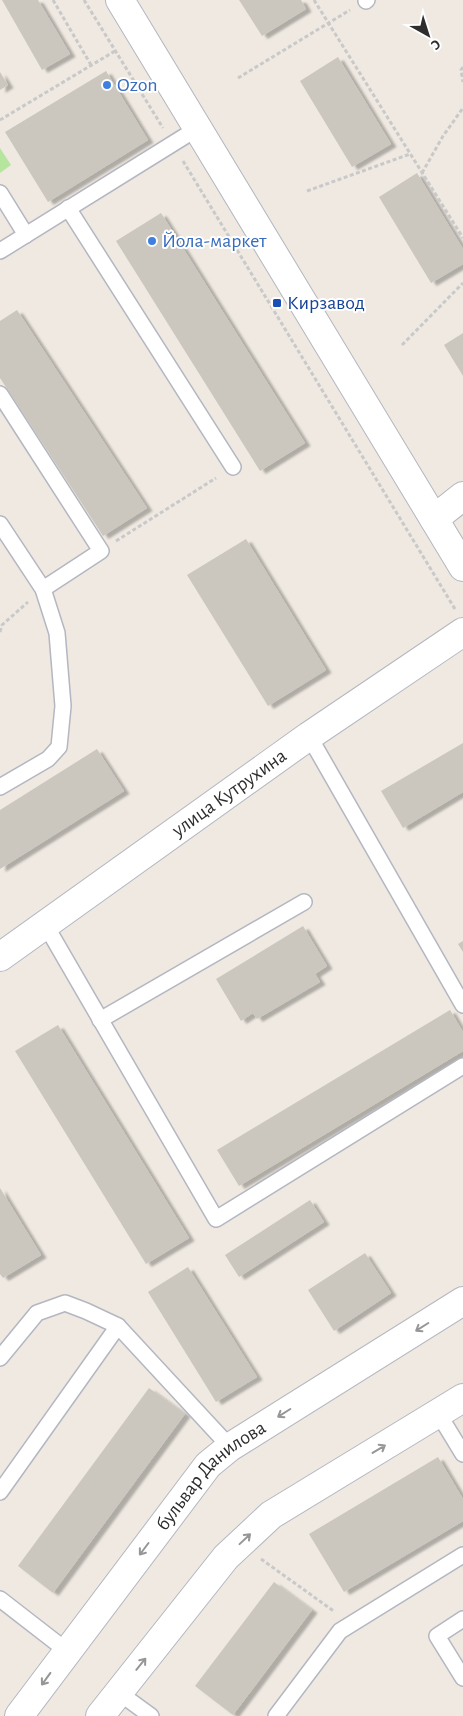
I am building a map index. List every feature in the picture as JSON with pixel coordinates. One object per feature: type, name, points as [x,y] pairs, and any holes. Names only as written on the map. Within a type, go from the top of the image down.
[{"type":"street","points":[[120,0],[463,567]]},
{"type":"street","points":[[434,519],[463,496]]},
{"type":"street","name":"улица Кутрухина","points":[[0,957],[309,736],[460,623]]},
{"type":"street","name":"бульвар Данилова","points":[[19,1716],[208,1465],[230,1447],[463,1301]]},
{"type":"street","points":[[100,1716],[226,1557],[270,1515],[463,1398]]},
{"type":"lane","points":[[0,251],[198,128]]},
{"type":"lane","points":[[0,193],[26,235]]},
{"type":"lane","points":[[68,208],[233,467]]},
{"type":"lane","points":[[0,394],[101,551],[43,589]]},
{"type":"lane","points":[[0,524],[43,589],[57,633],[64,706],[59,747],[48,759],[0,787]]},
{"type":"lane","points":[[309,736],[463,1005]]},
{"type":"lane","points":[[100,1020],[304,902]]},
{"type":"lane","points":[[45,924],[216,1219],[463,1066]]},
{"type":"lane","points":[[0,1358],[37,1313],[65,1303],[86,1311],[118,1326],[230,1447]]},
{"type":"lane","points":[[0,1492],[118,1326]]},
{"type":"lane","points":[[438,1413],[463,1454]]},
{"type":"lane","points":[[276,1716],[340,1631],[463,1555]]},
{"type":"lane","points":[[0,1599],[67,1651]]},
{"type":"lane","points":[[463,1620],[437,1636],[463,1678]]},
{"type":"lane","points":[[118,1692],[151,1716]]},
{"type":"path","points":[[53,0],[91,65]]},
{"type":"path","points":[[84,0],[460,623]]},
{"type":"path","points":[[314,0],[463,238]]},
{"type":"path","points":[[238,78],[366,0]]},
{"type":"path","points":[[0,120],[115,51]]},
{"type":"path","points":[[463,67],[461,70],[463,82]]},
{"type":"path","points":[[422,173],[443,136],[463,108]]},
{"type":"path","points":[[307,191],[410,154]]},
{"type":"path","points":[[402,345],[463,283]]},
{"type":"path","points":[[101,551],[233,467]]},
{"type":"path","points":[[0,632],[2,625],[43,589]]},
{"type":"path","points":[[240,1544],[351,1624]]},
{"type":"green space","points":[[0,148],[11,165],[0,173]]},
{"type":"building","points":[[2,0],[38,0],[70,54],[42,70]]},
{"type":"building","points":[[239,0],[301,0],[306,9],[262,36]]},
{"type":"building","points":[[338,57],[391,144],[352,167],[300,81]]},
{"type":"building","points":[[106,71],[148,140],[48,202],[5,132]]},
{"type":"building","points":[[0,72],[8,85],[0,90]]},
{"type":"building","points":[[417,173],[463,249],[463,264],[431,283],[379,197]]},
{"type":"building","points":[[161,213],[305,443],[260,471],[116,241]]},
{"type":"building","points":[[17,310],[147,508],[103,536],[0,378],[0,321]]},
{"type":"building","points":[[463,333],[463,376],[444,345]]},
{"type":"building","points":[[246,539],[326,670],[268,706],[187,575]]},
{"type":"building","points":[[463,743],[463,792],[403,828],[381,791]]},
{"type":"building","points":[[97,749],[124,791],[0,869],[0,810]]},
{"type":"building","points":[[303,926],[327,966],[315,974],[320,982],[257,1019],[253,1013],[241,1021],[216,979]]},
{"type":"building","points":[[463,941],[463,952],[458,944]]},
{"type":"building","points":[[450,1010],[463,1032],[463,1051],[239,1186],[217,1150]]},
{"type":"building","points":[[58,1025],[189,1238],[146,1264],[15,1051]]},
{"type":"building","points":[[0,1188],[41,1255],[3,1278],[0,1274]]},
{"type":"building","points":[[310,1200],[324,1222],[239,1277],[225,1255]]},
{"type":"building","points":[[365,1253],[391,1293],[334,1331],[308,1290]]},
{"type":"building","points":[[188,1267],[257,1377],[216,1402],[148,1292]]},
{"type":"building","points":[[149,1388],[185,1414],[53,1593],[18,1566]]},
{"type":"building","points":[[438,1457],[463,1499],[463,1521],[344,1592],[309,1534]]},
{"type":"building","points":[[274,1582],[312,1610],[233,1715],[195,1686]]},
{"type":"place","name":"Ozon","points":[[107,85]]},
{"type":"place","name":"Йола-маркет","points":[[152,241]]},
{"type":"place","name":"Кирзавод","points":[[277,303]]}]
